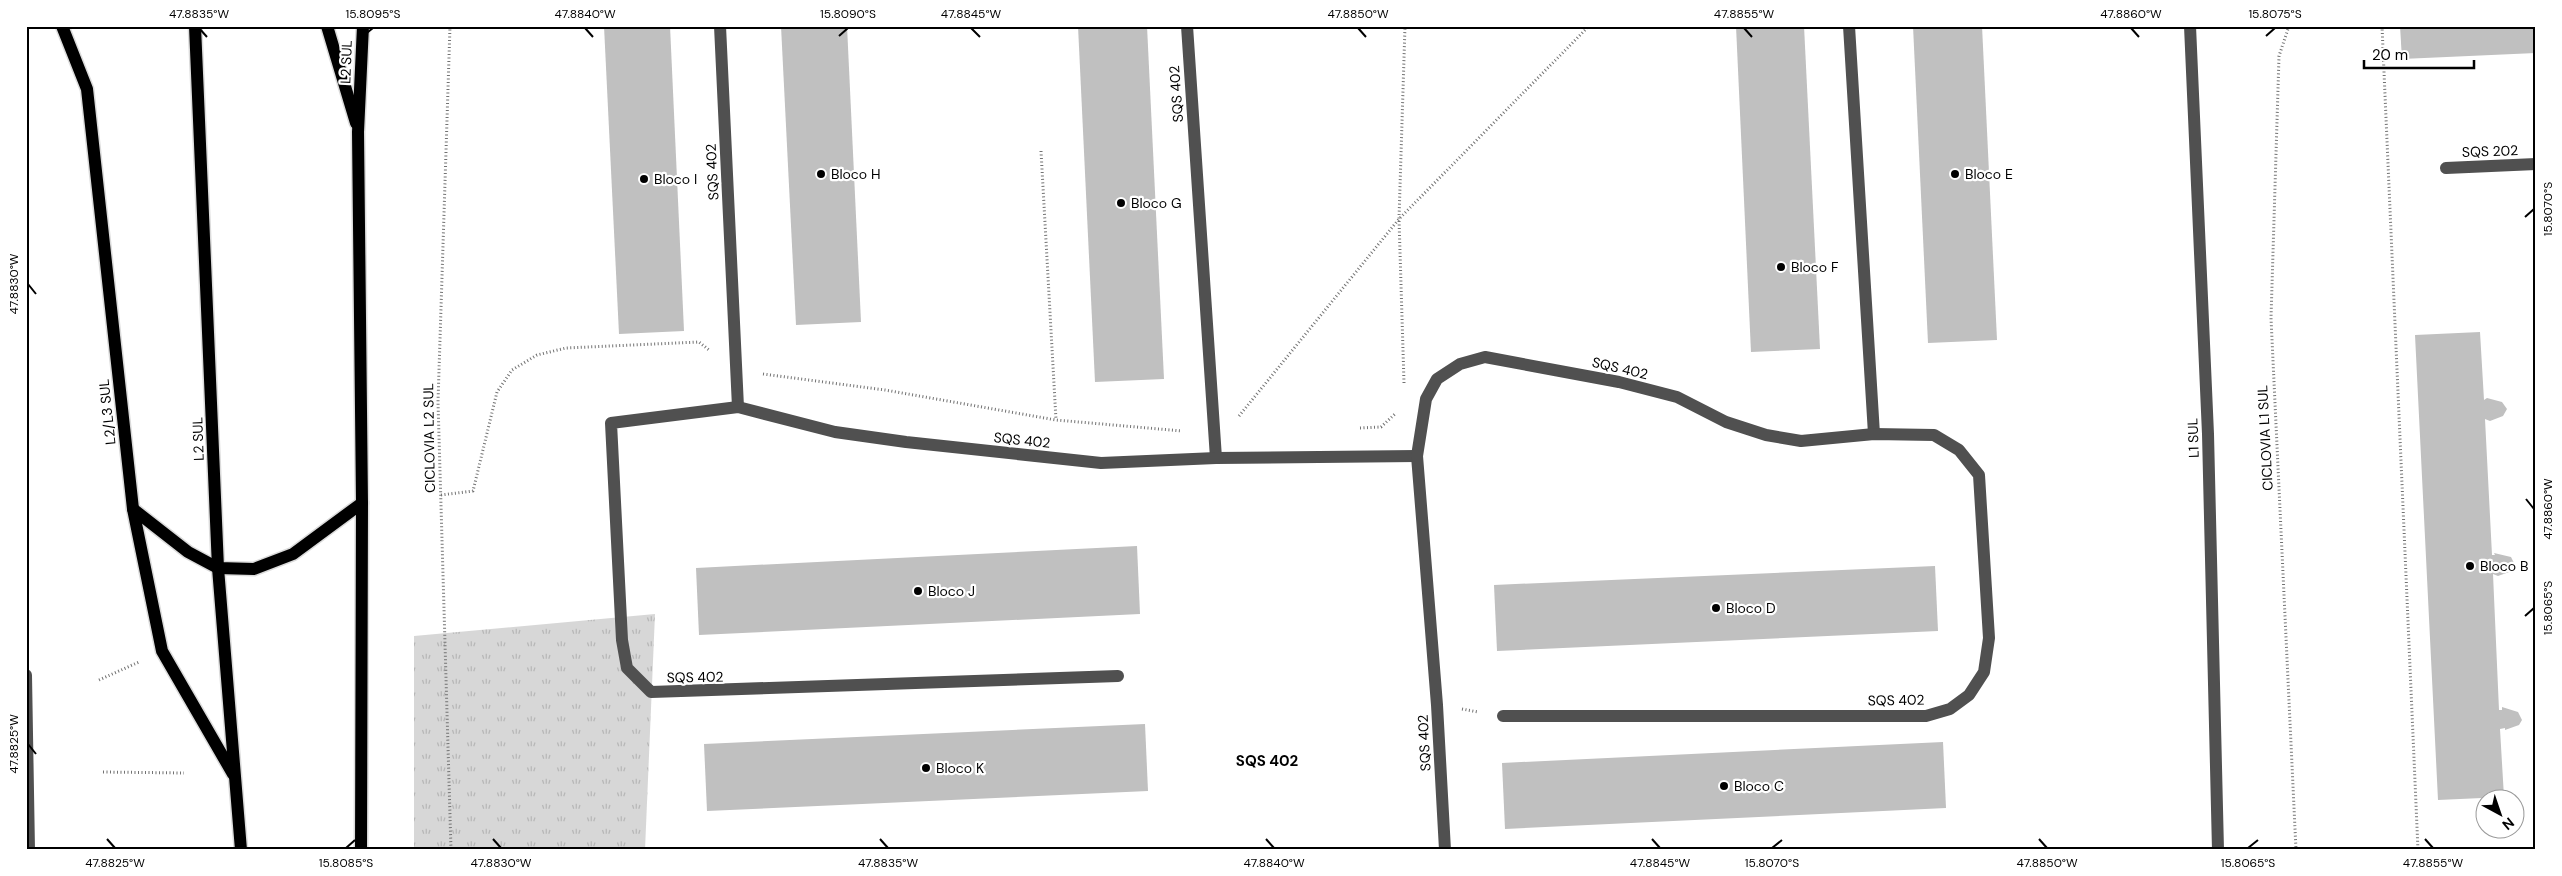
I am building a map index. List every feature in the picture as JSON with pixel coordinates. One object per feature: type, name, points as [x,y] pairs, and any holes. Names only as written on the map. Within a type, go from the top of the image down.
[{"type":"main road","name":"L2/L3 SUL","points":[[62,26],[87,88],[133,509],[162,651],[235,777]]},
{"type":"main road","name":"L2 SUL","points":[[195,26],[218,568],[240,850]]},
{"type":"main road","points":[[327,26],[358,132]]},
{"type":"main road","name":"L2 SUL","points":[[361,850],[362,503],[358,132],[363,26]]},
{"type":"main road","points":[[133,509],[188,552],[218,568],[254,569],[293,554],[362,503]]},
{"type":"street","name":"SQS 402","points":[[720,26],[738,407]]},
{"type":"street","name":"SQS 402","points":[[1187,26],[1216,458]]},
{"type":"street","points":[[1849,26],[1874,434]]},
{"type":"street","name":"L1 SUL","points":[[2190,26],[2208,434],[2218,850]]},
{"type":"street","name":"SQS 202","points":[[2446,168],[2536,164]]},
{"type":"street","name":"SQS 402","points":[[1445,850],[1437,705],[1417,456],[1426,399],[1438,379],[1460,364],[1485,357],[1619,382],[1677,397],[1726,422],[1766,435],[1801,441],[1874,434],[1934,436],[1959,450],[1979,475],[1989,638],[1984,672],[1969,695],[1950,709],[1926,716],[1503,716]]},
{"type":"street","name":"SQS 402","points":[[1118,676],[652,692],[627,668],[625,659],[610,423],[738,407],[835,432],[906,442],[1092,462],[1216,458],[1417,456]]},
{"type":"street","points":[[27,675],[29,850]]},
{"type":"path","name":"CICLOVIA L2 SUL","points":[[450,26],[438,402],[450,850]]},
{"type":"path","points":[[1404,386],[1399,219],[1405,26]]},
{"type":"path","points":[[441,495],[473,491],[497,392],[512,370],[537,355],[566,348],[699,342],[737,371],[884,390],[1056,420],[1121,428],[1224,434],[1399,219],[1588,26]]},
{"type":"path","name":"CICLOVIA L1 SUL","points":[[2289,26],[2279,56],[2271,318],[2296,850]]},
{"type":"path","points":[[2382,26],[2418,850]]},
{"type":"path","points":[[1041,151],[1056,420]]},
{"type":"path","points":[[1352,429],[1381,427],[1395,414],[1399,406]]},
{"type":"path","points":[[99,680],[162,651]]},
{"type":"path","points":[[1437,705],[1503,716]]},
{"type":"path","points":[[102,772],[184,772]]},
{"type":"green space","points":[[655,614],[645,850],[414,850],[414,636]]},
{"type":"building","name":"Bloco I","points":[[604,26],[670,26],[684,331],[619,334]]},
{"type":"building","name":"Bloco H","points":[[781,26],[847,26],[861,322],[796,325]]},
{"type":"building","name":"Bloco G","points":[[1078,26],[1147,26],[1164,379],[1095,382]]},
{"type":"building","name":"Bloco F","points":[[1736,26],[1804,26],[1820,349],[1751,352]]},
{"type":"building","name":"Bloco E","points":[[1913,26],[1982,26],[1997,340],[1928,343]]},
{"type":"building","points":[[2400,26],[2536,26],[2536,53],[2402,59]]},
{"type":"building","name":"Bloco B","points":[[2480,332],[2484,400],[2487,398],[2502,402],[2507,409],[2503,416],[2490,421],[2485,419],[2492,555],[2495,555],[2494,553],[2511,557],[2515,565],[2512,571],[2498,576],[2493,574],[2499,710],[2502,710],[2502,707],[2518,712],[2522,720],[2519,725],[2505,730],[2505,728],[2500,729],[2503,788],[2474,788],[2474,798],[2438,800],[2415,335]]},
{"type":"building","name":"Bloco J","points":[[1137,546],[1140,614],[699,635],[696,568]]},
{"type":"building","name":"Bloco D","points":[[1935,566],[1938,631],[1497,651],[1494,585]]},
{"type":"building","name":"Bloco K","points":[[1145,724],[1148,791],[707,811],[704,744]]},
{"type":"building","name":"Bloco C","points":[[1943,742],[1946,808],[1505,829],[1502,763]]},
{"type":"place","name":"Bloco H","points":[[821,174]]},
{"type":"place","name":"Bloco E","points":[[1955,174]]},
{"type":"place","name":"Bloco I","points":[[644,179]]},
{"type":"place","name":"Bloco G","points":[[1121,203]]},
{"type":"place","name":"Bloco F","points":[[1781,267]]},
{"type":"place","name":"Bloco B","points":[[2470,566]]},
{"type":"place","name":"Bloco J","points":[[918,591]]},
{"type":"place","name":"Bloco D","points":[[1716,608]]},
{"type":"place","name":"Bloco K","points":[[926,768]]},
{"type":"place","name":"Bloco C","points":[[1724,786]]},
{"type":"district","name":"SQS 402","points":[[1267,761]]}]
